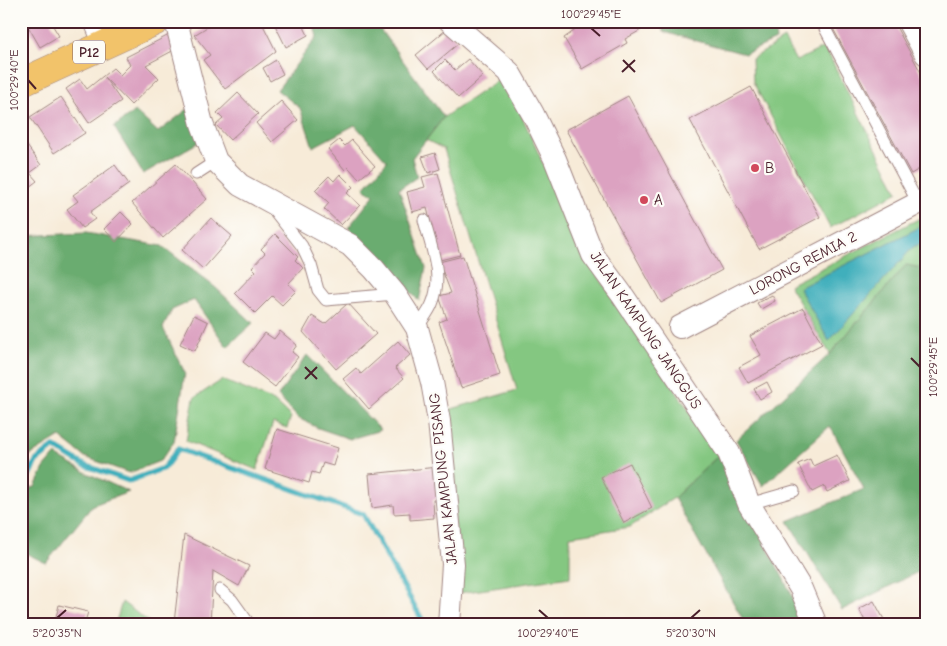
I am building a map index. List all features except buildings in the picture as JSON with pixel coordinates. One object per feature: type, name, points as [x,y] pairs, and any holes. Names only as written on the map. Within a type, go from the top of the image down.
[{"type":"main road","name":"P12","points":[[21,83],[100,33],[156,21]]},
{"type":"street","name":"JALAN KAMPUNG PISANG","points":[[176,21],[202,124],[216,161],[240,185],[350,245],[395,294],[417,328],[432,382],[439,420],[453,564],[449,625]]},
{"type":"street","name":"JALAN KAMPUNG JANGGUS","points":[[450,21],[509,72],[533,114],[555,159],[593,255],[623,296],[729,453],[749,504],[801,589],[816,625]]},
{"type":"street","points":[[908,21],[926,54]]},
{"type":"street","name":"LORONG REMIA 2","points":[[680,327],[922,201]]},
{"type":"lane","points":[[820,21],[922,201]]},
{"type":"lane","points":[[196,174],[216,161]]},
{"type":"lane","points":[[266,199],[302,246],[311,265],[318,290],[326,300],[395,294]]},
{"type":"lane","points":[[417,328],[432,305],[438,280],[424,220]]},
{"type":"lane","points":[[749,504],[794,491]]},
{"type":"lane","points":[[220,590],[232,600],[250,625]]},
{"type":"green space","points":[[313,21],[374,21],[444,117],[412,158],[417,177],[399,189],[426,268],[419,301],[348,228],[374,195],[364,188],[387,161],[355,125],[313,147],[300,108],[277,90],[317,37]]},
{"type":"green space","points":[[658,21],[773,21],[776,40],[745,54],[664,32]]},
{"type":"green space","points":[[784,39],[796,61],[825,47],[898,192],[830,228],[753,82],[752,59]]},
{"type":"green space","points":[[501,78],[516,103],[584,255],[719,455],[674,498],[630,527],[570,536],[570,577],[459,593],[448,410],[517,390],[444,149],[426,140],[444,117]]},
{"type":"green space","points":[[188,109],[199,142],[143,174],[114,127],[135,111],[158,132]]},
{"type":"green space","points":[[926,215],[926,269],[906,265],[830,354],[789,285]]},
{"type":"green space","points":[[86,233],[162,246],[216,288],[253,323],[227,347],[194,300],[172,310],[163,328],[185,373],[174,442],[160,461],[129,473],[85,457],[60,437],[21,461],[21,236]]},
{"type":"green space","points":[[906,265],[926,269],[926,568],[842,610],[788,521],[864,489],[830,426],[763,486],[736,440],[830,354]]},
{"type":"green space","points":[[307,355],[381,430],[350,439],[318,428],[298,418],[278,396]]},
{"type":"green space","points":[[222,380],[274,401],[291,417],[287,428],[273,423],[257,470],[186,441],[194,398]]},
{"type":"green space","points":[[55,455],[87,473],[129,492],[93,505],[46,563],[21,551],[21,491],[35,487],[44,468]]},
{"type":"green space","points":[[719,455],[791,593],[803,625],[746,625],[674,498]]},
{"type":"green space","points":[[122,602],[153,625],[115,625]]},
{"type":"water","points":[[926,224],[926,241],[913,247],[829,341],[799,288]]},
{"type":"waterway","points":[[21,477],[29,475],[36,461],[54,447],[84,465],[129,481],[164,468],[178,449],[363,514],[425,625]]},
{"type":"place","name":"B","points":[[755,168]]},
{"type":"place","name":"A","points":[[644,200]]}]
